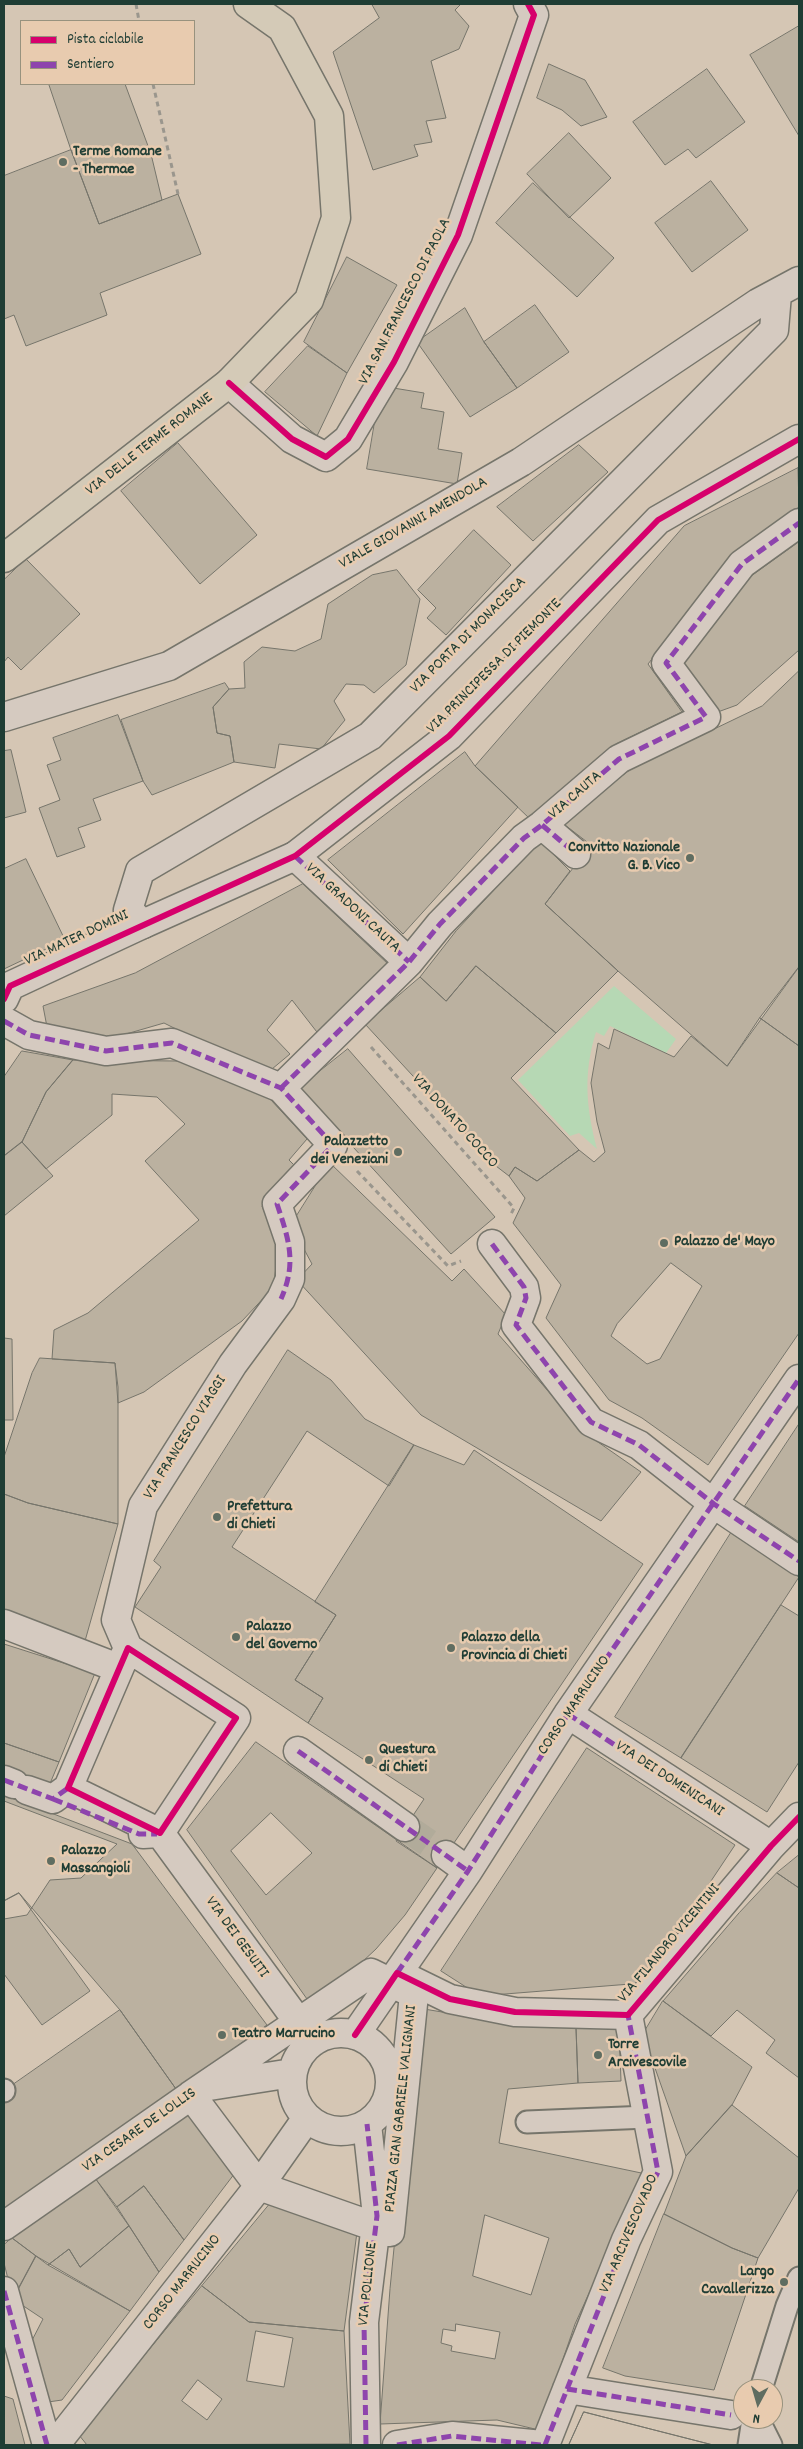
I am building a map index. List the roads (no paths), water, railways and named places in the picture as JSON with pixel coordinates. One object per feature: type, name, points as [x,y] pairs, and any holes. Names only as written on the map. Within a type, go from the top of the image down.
[{"type":"main road","name":"VIA DELLE TERME ROMANE","points":[[4,558],[229,383],[309,300],[336,218],[329,116],[282,28],[248,4]]},
{"type":"street","name":"VIA SAN FRANCESCO DI PAOLA","points":[[229,383],[292,439],[326,457],[348,439],[394,362],[458,235],[534,15],[528,4]]},
{"type":"street","name":"VIALE GIOVANNI AMENDOLA","points":[[4,717],[170,666],[521,462],[742,314],[788,287]]},
{"type":"street","name":"VIA PORTA DI MONACISCA","points":[[143,924],[128,910],[140,871],[370,736],[774,330],[788,287]]},
{"type":"street","name":"VIA PRINCIPESSA DI PIEMONTE","points":[[143,924],[295,856],[449,736],[658,520],[799,439]]},
{"type":"street","name":"VIA CAUTA","points":[[281,1088],[409,962],[440,924],[524,838],[542,825],[619,759],[706,717],[666,663],[742,564],[799,523]]},
{"type":"street","points":[[542,825],[576,854]]},
{"type":"street","name":"VIA GRADONI CAUTA","points":[[295,856],[409,962]]},
{"type":"street","name":"VIA MATER DOMINI","points":[[4,999],[10,986],[143,924]]},
{"type":"street","points":[[4,1021],[29,1034],[106,1051],[172,1043],[281,1088]]},
{"type":"street","name":"VIA FRANCESCO VIAGGI","points":[[123,1658],[116,1620],[143,1506],[233,1364],[280,1299],[290,1279],[290,1242],[278,1204],[333,1145],[281,1088]]},
{"type":"street","points":[[492,1244],[524,1287],[526,1298],[516,1325],[591,1422],[639,1445],[714,1504],[799,1561]]},
{"type":"street","name":"CORSO MARRUCINO","points":[[355,2035],[468,1871],[568,1714],[799,1379]]},
{"type":"street","points":[[4,1624],[123,1658],[236,1718],[160,1834],[61,1793],[15,1785]]},
{"type":"street","points":[[61,1793],[123,1658]]},
{"type":"street","name":"VIA DEI DOMENICANI","points":[[568,1714],[771,1846]]},
{"type":"street","points":[[298,1751],[405,1827]]},
{"type":"street","name":"VIA FILANDRO VICENTINI","points":[[394,1978],[450,1999],[515,2012],[628,2015],[771,1846],[799,1817]]},
{"type":"street","name":"VIA DEI GESUITI","points":[[160,1834],[306,2032]]},
{"type":"street","points":[[446,1855],[468,1871]]},
{"type":"street","name":"PIAZZA GIAN GABRIELE VALIGNANI","points":[[191,2095],[306,2032],[371,1973],[394,1978],[414,1994],[390,2232],[260,2186]]},
{"type":"street","name":"VIA ARCIVESCOVADO","points":[[544,2445],[626,2240],[658,2172],[628,2015]]},
{"type":"street","name":"PIAZZA GIAN GABRIELE VALIGNANI","points":[[306,2032],[322,2036],[339,2033],[355,2035],[370,2042],[381,2054],[388,2068],[390,2084],[387,2100],[379,2114],[367,2124],[352,2130],[336,2131],[321,2127],[307,2118]]},
{"type":"street","name":"PIAZZA GIAN GABRIELE VALIGNANI","points":[[292,2073],[306,2032]]},
{"type":"street","points":[[292,2073],[292,2090],[297,2105],[307,2118]]},
{"type":"street","name":"VIA CESARE DE LOLLIS","points":[[4,2226],[62,2177],[203,2087],[292,2073]]},
{"type":"street","points":[[191,2095],[260,2186]]},
{"type":"street","name":"CORSO MARRUCINO","points":[[55,2445],[260,2186],[307,2118]]},
{"type":"street","name":"VIA POLLIONE","points":[[366,2445],[364,2322],[378,2216],[367,2124]]},
{"type":"street","points":[[4,2291],[46,2445]]},
{"type":"street","points":[[567,2389],[733,2416]]},
{"type":"street","points":[[398,2445],[452,2436],[544,2445]]},
{"type":"lane","points":[[527,2122],[648,2118]]},
{"type":"lane","points":[[764,2379],[787,2306],[799,2278]]},
{"type":"lane","points":[[745,2429],[749,2445]]},
{"type":"lane","points":[[763,2429],[771,2445]]},
{"type":"tunnel","points":[[405,1827],[446,1855]]},
{"type":"place","name":"Terme Romane - Thermae","points":[[63,162]]},
{"type":"place","name":"Convitto Nazionale G. B. Vico","points":[[690,858]]},
{"type":"place","name":"Palazzetto dei Veneziani","points":[[398,1152]]},
{"type":"place","name":"Palazzo de' Mayo","points":[[664,1243]]},
{"type":"place","name":"Prefettura di Chieti","points":[[217,1517]]},
{"type":"place","name":"Palazzo del Governo","points":[[236,1637]]},
{"type":"place","name":"Palazzo della Provincia di Chieti","points":[[451,1648]]},
{"type":"place","name":"Questura di Chieti","points":[[369,1760]]},
{"type":"place","name":"Palazzo Massangioli","points":[[51,1861]]},
{"type":"place","name":"Teatro Marrucino","points":[[222,2035]]},
{"type":"place","name":"Torre Arcivescovile","points":[[598,2055]]},
{"type":"place","name":"Largo Cavallerizza","points":[[784,2282]]}]
